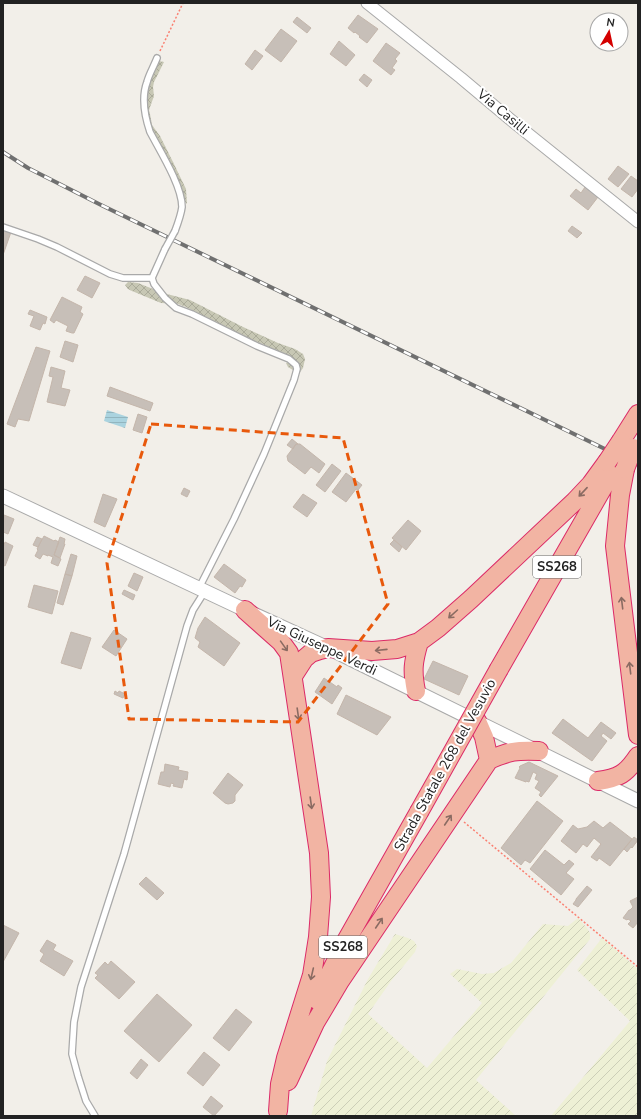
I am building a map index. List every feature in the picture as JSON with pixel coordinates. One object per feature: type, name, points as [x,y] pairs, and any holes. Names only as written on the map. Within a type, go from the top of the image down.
[{"type":"highway","points":[[630,444],[638,414]]},
{"type":"highway","points":[[293,676],[304,659],[311,653],[328,648],[372,651],[397,649],[419,642],[438,628],[471,599],[575,501],[591,484],[616,466],[630,444],[638,425]]},
{"type":"highway","points":[[616,466],[620,495],[615,546],[638,735]]},
{"type":"highway","name":"Strada Statale 268 del Vesuvio","points":[[277,1113],[307,1024],[331,969],[363,909],[616,466]]},
{"type":"highway","points":[[245,610],[281,642],[289,653],[318,853],[321,897],[318,937],[312,975],[286,1058],[280,1084],[277,1113]]},
{"type":"highway","points":[[416,691],[413,675],[419,642]]},
{"type":"highway","points":[[477,721],[484,737],[489,760]]},
{"type":"highway","points":[[284,1090],[315,1023],[340,981],[489,760],[504,753],[520,750],[539,751]]},
{"type":"highway","points":[[598,781],[612,779],[621,775],[631,766],[638,756]]},
{"type":"street","name":"Via Casilli","points":[[367,3],[638,222]]},
{"type":"street","name":"Via Giuseppe Verdi","points":[[3,496],[328,648],[638,801]]},
{"type":"lane","points":[[95,1116],[86,1101],[72,1054],[74,1022],[81,987],[124,854],[187,626],[264,454],[297,369],[296,365],[289,359],[176,308],[165,298],[154,284],[152,278],[180,220],[182,205],[180,191],[146,122],[144,96],[146,83],[157,58]]},
{"type":"lane","points":[[3,227],[57,247],[110,274],[123,278],[152,278]]},
{"type":"path","points":[[157,58],[183,3]]},
{"type":"path","points":[[453,813],[638,966]]},
{"type":"highlighted area","points":[[151,424],[343,438],[388,604],[298,722],[129,719],[107,563]]},
{"type":"shaded area","points":[[159,61],[164,62],[154,82],[154,96],[149,110],[152,125],[160,136],[186,189],[187,204],[184,201],[152,130],[147,114],[146,102],[149,84]]},
{"type":"shaded area","points":[[128,282],[138,283],[163,293],[190,300],[241,326],[295,349],[303,354],[305,359],[303,368],[300,372],[296,372],[288,367],[286,363],[294,360],[283,353],[270,349],[263,344],[254,342],[186,307],[178,304],[161,303],[132,291],[125,285]]},
{"type":"shaded area","points":[[578,918],[590,933],[590,939],[476,1080],[516,1116],[311,1116],[327,1061],[368,979],[395,934],[414,941],[417,946],[415,952],[391,981],[368,1014],[427,1068],[482,1003],[450,974],[457,969],[482,974],[494,973],[511,963],[543,924],[568,926]]},
{"type":"shaded area","points":[[602,938],[638,969],[638,1116],[551,1116],[630,1021],[577,970]]},
{"type":"water","points":[[107,410],[128,417],[125,428],[104,421]]},
{"type":"building","points":[[358,15],[378,29],[367,43],[348,28]]},
{"type":"building","points":[[297,17],[311,28],[307,33],[293,22]]},
{"type":"building","points":[[281,29],[297,41],[281,62],[265,50]]},
{"type":"building","points":[[339,41],[355,55],[346,66],[330,54]]},
{"type":"building","points":[[386,43],[400,53],[395,59],[397,61],[392,68],[395,70],[391,75],[373,61]]},
{"type":"building","points":[[255,50],[263,56],[252,70],[245,64]]},
{"type":"building","points":[[364,74],[372,80],[367,87],[359,80]]},
{"type":"building","points":[[618,166],[629,174],[618,187],[608,179]]},
{"type":"building","points":[[631,176],[638,181],[638,189],[632,197],[621,189]]},
{"type":"building","points":[[585,187],[598,197],[588,210],[570,196],[576,189],[581,193]]},
{"type":"building","points":[[572,226],[582,233],[577,238],[568,231]]},
{"type":"building","points":[[3,230],[11,232],[3,255]]},
{"type":"building","points":[[85,276],[100,283],[92,298],[77,290]]},
{"type":"building","points":[[62,297],[82,307],[80,312],[83,314],[74,333],[66,331],[68,326],[56,320],[54,323],[50,320]]},
{"type":"building","points":[[30,310],[47,317],[45,324],[43,323],[40,330],[30,326],[34,316],[28,314]]},
{"type":"building","points":[[65,341],[78,345],[73,362],[60,357]]},
{"type":"building","points":[[36,347],[50,351],[29,421],[18,419],[15,427],[7,424]]},
{"type":"building","points":[[51,367],[65,371],[61,388],[70,390],[65,406],[47,402],[53,377],[49,376]]},
{"type":"building","points":[[110,387],[153,403],[150,411],[107,396]]},
{"type":"building","points":[[138,414],[147,417],[142,433],[133,430]]},
{"type":"building","points":[[292,439],[298,444],[296,444],[293,449],[287,445]]},
{"type":"building","points":[[296,444],[300,444],[325,464],[319,473],[311,467],[305,474],[288,461],[287,456]]},
{"type":"building","points":[[332,464],[341,471],[325,492],[316,485]]},
{"type":"building","points":[[346,473],[362,485],[358,490],[356,489],[346,502],[332,492]]},
{"type":"building","points":[[184,488],[190,491],[187,497],[181,494]]},
{"type":"building","points":[[103,494],[117,499],[105,527],[94,522]]},
{"type":"building","points":[[303,494],[317,503],[307,517],[293,507]]},
{"type":"building","points":[[4,515],[14,519],[8,534],[3,532]]},
{"type":"building","points":[[408,520],[421,531],[406,550],[392,538]]},
{"type":"building","points":[[44,536],[59,542],[54,555],[61,559],[58,566],[51,563],[53,557],[43,554],[40,559],[35,556]]},
{"type":"building","points":[[37,537],[42,539],[38,547],[33,545]]},
{"type":"building","points":[[60,537],[65,539],[65,544],[60,558],[54,555]]},
{"type":"building","points":[[394,540],[402,547],[399,552],[390,544]]},
{"type":"building","points":[[5,542],[13,546],[5,566],[3,565],[3,548]]},
{"type":"building","points":[[71,554],[77,556],[72,576],[65,574]]},
{"type":"building","points":[[224,564],[246,580],[242,587],[240,586],[235,593],[214,577]]},
{"type":"building","points":[[134,573],[143,577],[137,591],[128,586]]},
{"type":"building","points":[[65,574],[72,576],[63,605],[57,603]]},
{"type":"building","points":[[34,585],[58,591],[52,614],[28,607]]},
{"type":"building","points":[[124,590],[135,595],[133,600],[122,594]]},
{"type":"building","points":[[205,617],[240,643],[224,666],[198,647],[200,642],[195,638],[198,628]]},
{"type":"building","points":[[114,630],[127,639],[116,656],[102,647]]},
{"type":"building","points":[[71,632],[91,638],[81,669],[61,663]]},
{"type":"building","points":[[433,661],[468,676],[459,695],[424,679]]},
{"type":"building","points":[[324,678],[337,687],[338,685],[342,688],[332,704],[315,692]]},
{"type":"building","points":[[115,691],[125,694],[123,698],[114,694]]},
{"type":"building","points":[[346,695],[391,717],[377,735],[337,714]]},
{"type":"building","points":[[563,719],[588,738],[601,722],[616,733],[611,739],[603,733],[601,736],[607,741],[592,761],[552,733]]},
{"type":"building","points":[[529,762],[558,776],[541,797],[539,795],[541,792],[535,788],[539,781],[535,779],[537,774],[533,772],[529,782],[515,778],[520,768],[519,767]]},
{"type":"building","points":[[165,764],[179,767],[178,770],[188,772],[187,780],[184,779],[182,788],[173,786],[174,784],[171,783],[170,787],[158,784],[161,772],[164,772]]},
{"type":"building","points":[[228,773],[243,785],[235,795],[235,801],[228,804],[213,793]]},
{"type":"building","points":[[537,801],[563,821],[530,863],[525,860],[521,865],[501,848]]},
{"type":"building","points":[[594,821],[603,828],[610,822],[632,839],[610,866],[599,858],[597,861],[591,857],[601,844],[594,838],[587,847],[583,844],[576,853],[561,841],[573,825],[578,829],[587,827]]},
{"type":"building","points":[[634,837],[638,840],[627,852],[624,849]]},
{"type":"building","points":[[545,850],[564,865],[569,860],[574,864],[566,873],[574,879],[561,895],[530,869]]},
{"type":"building","points":[[146,877],[164,893],[157,900],[139,884]]},
{"type":"building","points":[[587,886],[592,890],[578,907],[573,904]]},
{"type":"building","points":[[638,897],[638,922],[633,928],[628,924],[631,921],[623,918],[633,907],[630,901]]},
{"type":"building","points":[[3,925],[19,933],[3,962]]},
{"type":"building","points":[[47,940],[56,945],[53,950],[73,961],[64,976],[40,961],[44,954],[40,951]]},
{"type":"building","points":[[111,961],[135,982],[119,999],[95,978],[98,975],[95,973],[105,962],[108,965]]},
{"type":"building","points":[[157,994],[192,1025],[159,1062],[124,1031]]},
{"type":"building","points":[[236,1009],[252,1022],[229,1051],[213,1038]]},
{"type":"building","points":[[204,1052],[220,1065],[203,1086],[187,1073]]},
{"type":"building","points":[[141,1059],[148,1065],[137,1079],[130,1073]]},
{"type":"building","points":[[211,1096],[223,1106],[214,1116],[203,1107]]},
{"type":"railway","points":[[3,152],[28,168],[101,205],[638,465]]}]
